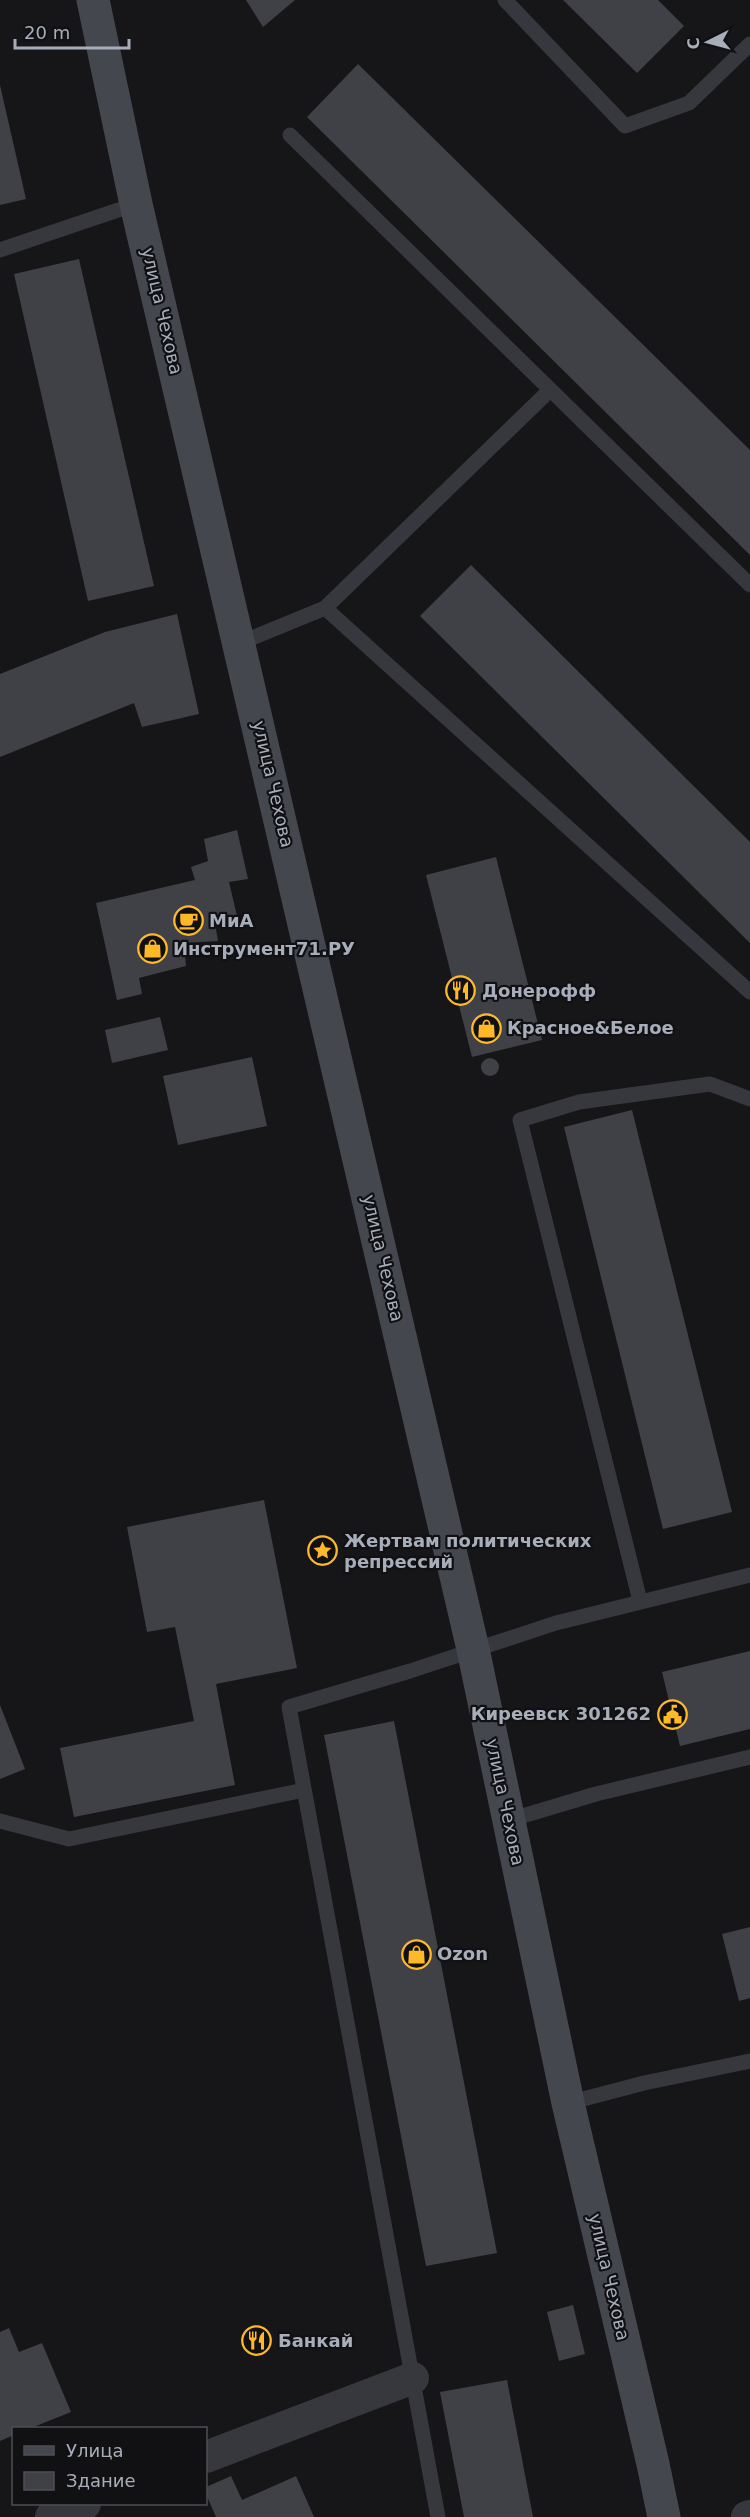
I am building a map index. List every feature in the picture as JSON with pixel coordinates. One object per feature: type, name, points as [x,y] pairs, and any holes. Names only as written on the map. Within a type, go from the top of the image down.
[{"type":"main road","name":"улица Чехова","points":[[93,0],[136,204],[473,1649],[568,2103],[664,2517]]},
{"type":"street","points":[[207,2457],[413,2378]]},
{"type":"street","points":[[51,2517],[82,2505]]},
{"type":"lane","points":[[505,0],[625,126],[689,103],[750,44]]},
{"type":"lane","points":[[290,135],[750,585]]},
{"type":"lane","points":[[0,250],[136,204]]},
{"type":"lane","points":[[240,643],[325,608],[550,390]]},
{"type":"lane","points":[[325,608],[750,992]]},
{"type":"lane","points":[[640,1601],[520,1120],[579,1102],[710,1084],[750,1099]]},
{"type":"lane","points":[[438,2517],[289,1707],[410,1671],[556,1623],[750,1575]]},
{"type":"lane","points":[[509,1820],[596,1794],[750,1757]]},
{"type":"lane","points":[[0,1821],[69,1839],[304,1790]]},
{"type":"lane","points":[[568,2103],[644,2083],[750,2061]]},
{"type":"building","points":[[246,0],[295,0],[263,27]]},
{"type":"building","points":[[563,0],[658,0],[684,26],[637,73]]},
{"type":"building","points":[[358,64],[750,450],[750,555],[307,117]]},
{"type":"building","points":[[0,85],[26,199],[0,205]]},
{"type":"building","points":[[79,259],[154,586],[88,601],[14,274]]},
{"type":"building","points":[[471,565],[750,842],[750,943],[420,616]]},
{"type":"building","points":[[177,614],[199,714],[142,727],[134,703],[0,757],[0,674],[105,632]]},
{"type":"building","points":[[237,830],[248,879],[229,882],[238,920],[215,924],[218,941],[184,943],[186,966],[139,978],[142,994],[117,1000],[96,903],[195,880],[191,867],[208,861],[204,839]]},
{"type":"building","points":[[496,857],[542,1040],[472,1057],[426,875]]},
{"type":"building","points":[[160,1017],[168,1050],[112,1063],[105,1030]]},
{"type":"building","points":[[252,1057],[267,1126],[178,1145],[163,1076]]},
{"type":"building","points":[[486,1058],[494,1058],[499,1063],[497,1074],[486,1076],[481,1071],[481,1063]]},
{"type":"building","points":[[632,1110],[732,1512],[663,1529],[564,1127]]},
{"type":"building","points":[[264,1500],[297,1668],[216,1684],[235,1785],[74,1817],[60,1748],[194,1721],[175,1627],[147,1632],[127,1527]]},
{"type":"building","points":[[750,1651],[750,1729],[680,1746],[662,1672]]},
{"type":"building","points":[[0,1705],[25,1769],[0,1779]]},
{"type":"building","points":[[394,1721],[497,2253],[426,2266],[324,1735]]},
{"type":"building","points":[[750,1927],[750,1998],[739,2001],[722,1934]]},
{"type":"building","points":[[573,2305],[585,2354],[559,2361],[547,2312]]},
{"type":"building","points":[[9,2328],[19,2352],[42,2343],[71,2412],[34,2427],[12,2427],[12,2436],[0,2441],[0,2332]]},
{"type":"building","points":[[507,2380],[533,2517],[464,2517],[440,2392]]},
{"type":"building","points":[[231,2476],[242,2500],[296,2476],[314,2517],[216,2517],[207,2496],[207,2487]]},
{"type":"place","name":"МиА","points":[[188,921]]},
{"type":"place","name":"Инструмент71.РУ","points":[[152,949]]},
{"type":"place","name":"Донерофф","points":[[461,991]]},
{"type":"place","name":"Красное&Белое","points":[[486,1028]]},
{"type":"place","name":"Жертвам политических репрессий","points":[[323,1551]]},
{"type":"place","name":"Киреевск 301262","points":[[672,1714]]},
{"type":"place","name":"Ozon","points":[[416,1954]]},
{"type":"place","name":"Банкай","points":[[257,2341]]}]
